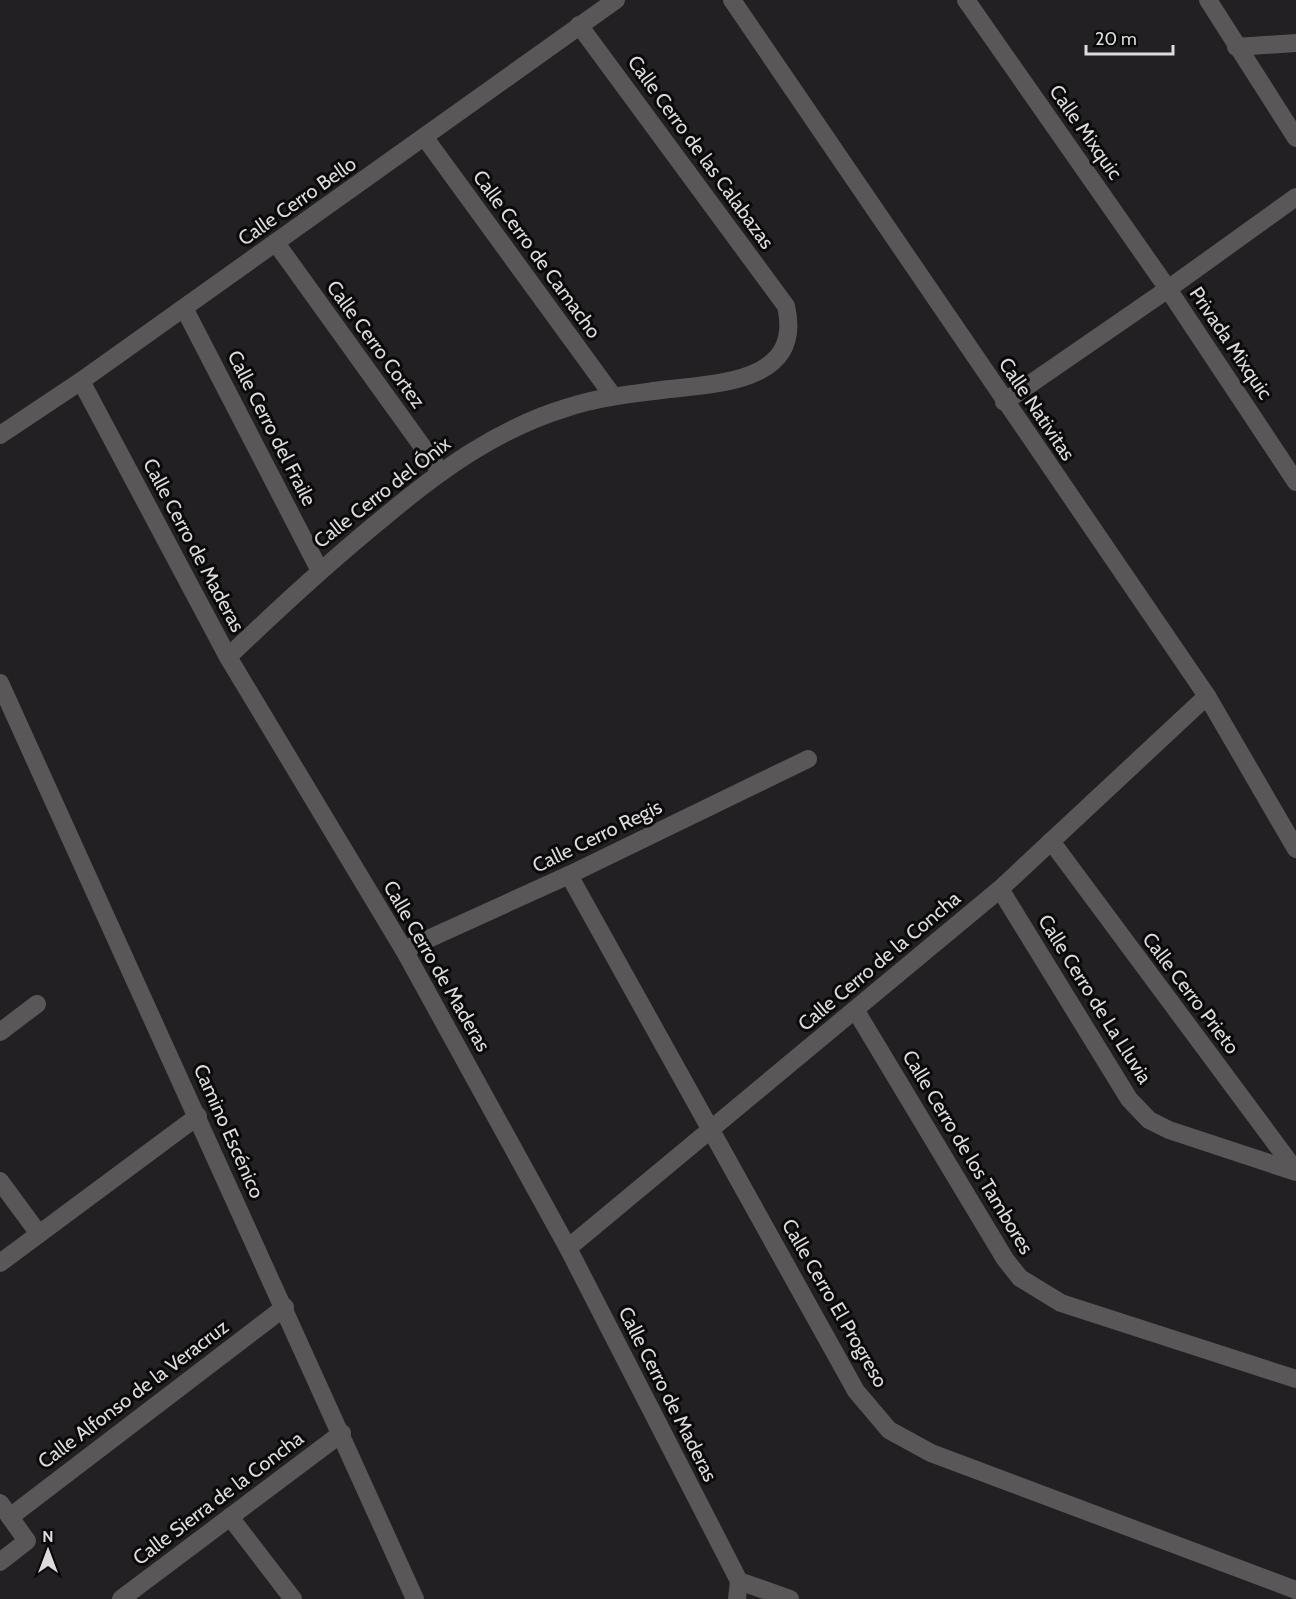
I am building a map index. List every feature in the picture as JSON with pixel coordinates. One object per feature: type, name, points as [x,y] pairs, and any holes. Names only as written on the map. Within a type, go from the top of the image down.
[{"type":"street","name":"Calle Cerro Bello","points":[[0,435],[81,381],[616,0]]},
{"type":"street","name":"Calle Nativitas","points":[[732,0],[1004,402],[1207,696],[1296,849]]},
{"type":"street","name":"Calle Mixquic","points":[[966,0],[1168,289]]},
{"type":"street","points":[[1208,0],[1296,138]]},
{"type":"street","name":"Calle Cerro de las Calabazas","points":[[579,25],[786,306]]},
{"type":"street","points":[[1236,47],[1296,43]]},
{"type":"street","name":"Calle Cerro de Camacho","points":[[425,138],[613,396]]},
{"type":"street","points":[[1004,402],[1296,197]]},
{"type":"street","name":"Calle Cerro Cortez","points":[[276,243],[440,471]]},
{"type":"street","name":"Privada Mixquic","points":[[1168,289],[1296,482]]},
{"type":"street","name":"Calle Cerro del Ónix","points":[[228,657],[319,569],[440,471],[494,438],[537,417],[613,396],[724,382],[748,376],[770,365],[783,351],[791,327],[786,306]]},
{"type":"street","name":"Calle Cerro del Fraile","points":[[184,308],[319,569]]},
{"type":"street","name":"Calle Cerro de Maderas","points":[[81,381],[228,657],[404,950],[568,1248],[739,1581]]},
{"type":"street","name":"Camino Escénico","points":[[0,682],[285,1307],[415,1599]]},
{"type":"street","name":"Calle Cerro de la Concha","points":[[568,1248],[1000,889],[1207,696]]},
{"type":"street","name":"Calle Cerro Regis","points":[[404,950],[569,875],[808,759]]},
{"type":"street","name":"Calle Cerro Prieto","points":[[1051,841],[1296,1172]]},
{"type":"street","name":"Calle Cerro El Progreso","points":[[569,875],[856,1391],[889,1430],[931,1453],[1296,1590]]},
{"type":"street","name":"Calle Cerro de La Lluvia","points":[[1000,889],[1128,1099],[1149,1119],[1192,1139],[1296,1172]]},
{"type":"street","points":[[0,1032],[37,1004]]},
{"type":"street","name":"Calle Cerro de los Tambores","points":[[856,1011],[1005,1259],[1020,1278],[1061,1303],[1296,1379]]},
{"type":"street","points":[[0,1263],[198,1116]]},
{"type":"street","points":[[0,1181],[39,1234]]},
{"type":"street","name":"Calle Alfonso de la Veracruz","points":[[0,1562],[27,1541],[5,1510],[285,1307]]},
{"type":"street","name":"Calle Sierra de la Concha","points":[[121,1599],[342,1433]]},
{"type":"street","points":[[230,1517],[292,1599]]},
{"type":"street","points":[[737,1599],[739,1581],[790,1599]]}]
